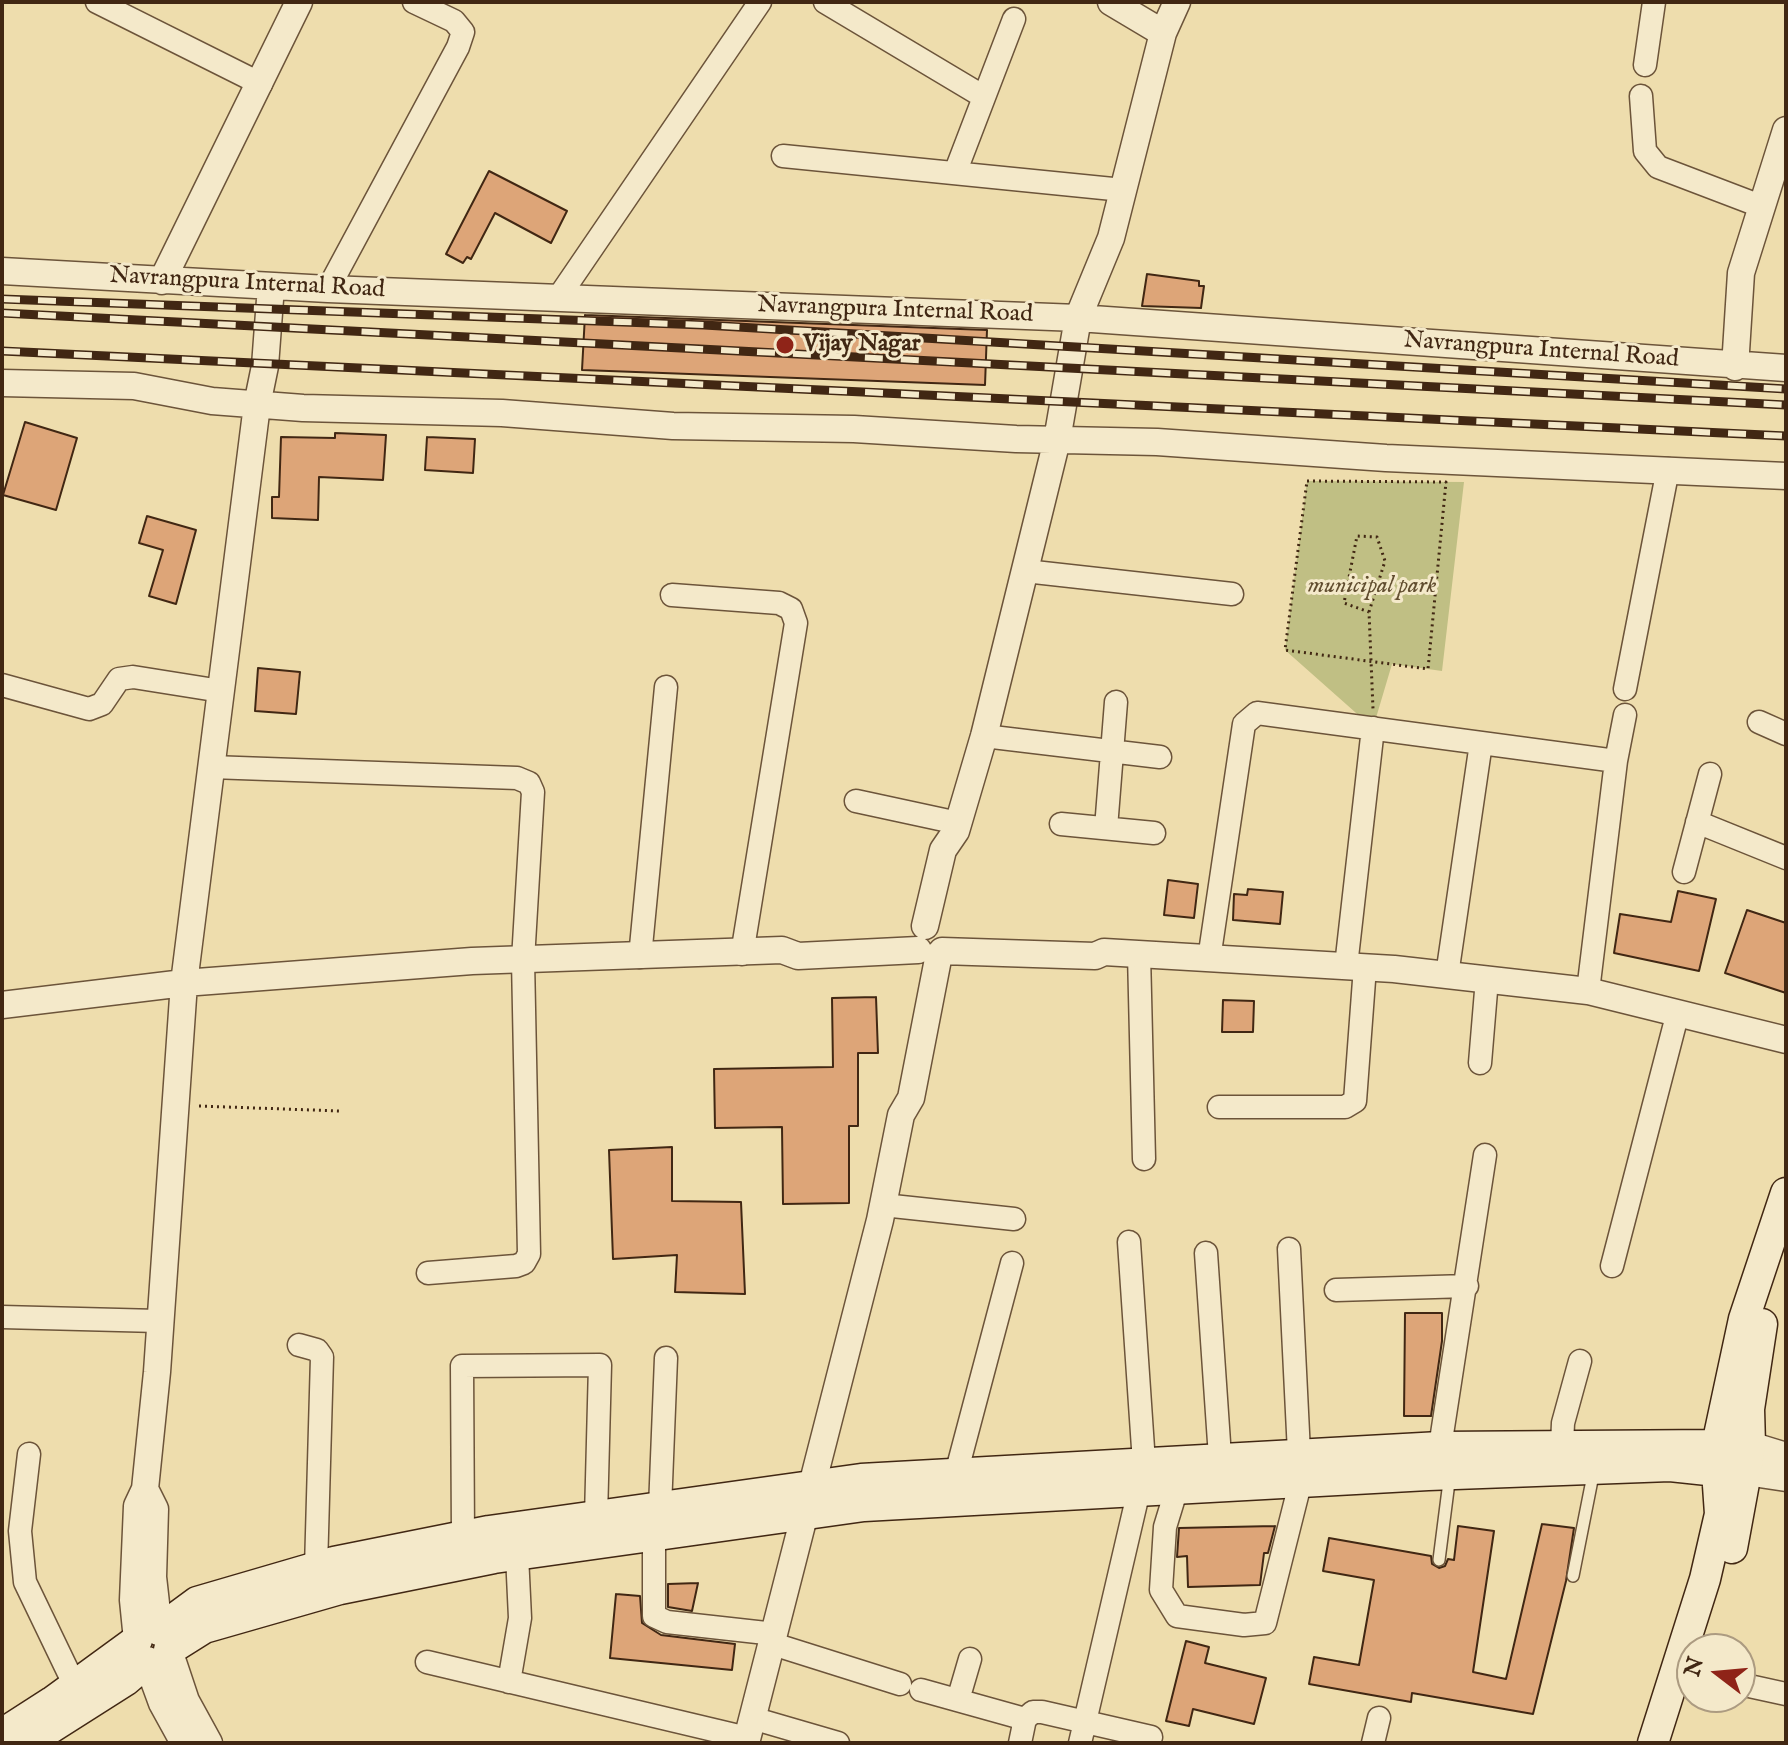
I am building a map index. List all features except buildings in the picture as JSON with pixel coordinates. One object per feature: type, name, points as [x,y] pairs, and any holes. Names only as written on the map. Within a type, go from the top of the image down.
[{"type":"main road","points":[[1706,1633],[1734,1542],[1732,1458],[1744,1319],[1786,1193]]},
{"type":"main road","points":[[1653,1743],[1714,1540],[1732,1458],[1749,1409],[1761,1325],[1786,1250]]},
{"type":"main road","points":[[2,1734],[75,1686],[153,1645],[204,1628],[340,1589],[517,1555],[657,1522],[811,1500],[864,1506],[1141,1476],[1220,1457],[1300,1466],[1445,1460],[1562,1445],[1732,1458]]},
{"type":"main road","points":[[1445,1460],[1594,1469],[1670,1466],[1732,1458]]},
{"type":"main road","points":[[811,1500],[861,1479],[956,1474],[1141,1476],[1176,1491],[1300,1466]]},
{"type":"main road","points":[[27,1743],[126,1680],[153,1645],[197,1602],[316,1568],[463,1537],[596,1517],[657,1522]]},
{"type":"main road","points":[[1670,1743],[1680,1713]]},
{"type":"street","points":[[97,2],[261,84]]},
{"type":"street","points":[[162,281],[299,2]]},
{"type":"street","points":[[328,289],[463,32],[454,21],[414,2]]},
{"type":"street","points":[[558,298],[760,2]]},
{"type":"street","points":[[825,2],[984,97]]},
{"type":"street","points":[[1111,2],[1163,33]]},
{"type":"street","points":[[748,1733],[811,1500],[883,1205],[901,1115],[911,1098],[943,850],[957,827],[984,736],[1057,440],[1078,318],[1111,238],[1163,33],[1177,2]]},
{"type":"street","points":[[1645,65],[1654,2]]},
{"type":"street","points":[[955,173],[1014,19]]},
{"type":"street","points":[[1641,96],[1645,151],[1658,167],[1763,207]]},
{"type":"street","points":[[1735,367],[1741,273],[1786,130]]},
{"type":"street","points":[[783,156],[1123,190]]},
{"type":"street","name":"Navrangpura Internal Road","points":[[2,271],[328,289],[1078,318],[1735,367],[1786,368]]},
{"type":"street","points":[[184,1743],[162,1703],[153,1645],[155,1509],[145,1489],[184,983],[257,405],[265,366],[271,286]]},
{"type":"street","points":[[2,383],[134,386],[212,401],[257,405],[502,413],[673,426],[854,429],[1157,442],[1386,458],[1786,476]]},
{"type":"street","points":[[1625,689],[1668,469]]},
{"type":"street","points":[[1025,571],[1232,594]]},
{"type":"street","points":[[672,595],[779,603],[791,609],[796,623],[742,954]]},
{"type":"street","points":[[2,685],[89,709],[102,704],[119,679],[133,677],[221,691]]},
{"type":"street","points":[[640,957],[666,687]]},
{"type":"street","points":[[1106,828],[1116,702]]},
{"type":"street","points":[[1209,959],[1244,724],[1248,717],[1257,713],[1616,761]]},
{"type":"street","points":[[1588,991],[1616,761],[1625,715]]},
{"type":"street","points":[[1759,722],[1786,734]]},
{"type":"street","points":[[1219,1107],[1345,1107],[1355,1101],[1356,966],[1373,728]]},
{"type":"street","points":[[984,736],[1160,757]]},
{"type":"street","points":[[1447,975],[1481,743]]},
{"type":"street","points":[[211,767],[517,778],[529,783],[533,792],[523,960],[529,1254],[524,1263],[516,1266],[428,1273]]},
{"type":"street","points":[[1684,872],[1710,774]]},
{"type":"street","points":[[856,801],[957,827]]},
{"type":"street","points":[[1697,822],[1786,858]]},
{"type":"street","points":[[1061,824],[1154,833]]},
{"type":"street","points":[[2,1005],[184,983],[523,960],[742,954],[782,950],[798,939],[1096,945],[1104,952],[1356,966],[1487,979],[1588,991],[1786,1040]]},
{"type":"street","points":[[1139,954],[1144,1159]]},
{"type":"street","points":[[1480,1063],[1487,979]]},
{"type":"street","points":[[1612,1266],[1678,1012]]},
{"type":"street","points":[[1445,1460],[1485,1155]]},
{"type":"street","points":[[883,1205],[1014,1219]]},
{"type":"street","points":[[1083,1732],[1141,1476],[1129,1242]]},
{"type":"street","points":[[1176,1491],[1165,1527],[1159,1573],[1161,1590],[1177,1616],[1244,1625],[1265,1623],[1300,1466],[1289,1249]]},
{"type":"street","points":[[1206,1253],[1220,1457]]},
{"type":"street","points":[[956,1474],[1012,1263]]},
{"type":"street","points":[[1336,1290],[1467,1286]]},
{"type":"street","points":[[2,1317],[158,1321]]},
{"type":"street","points":[[299,1345],[317,1350],[322,1357],[316,1568]]},
{"type":"street","points":[[666,1358],[654,1616],[667,1622],[774,1639],[910,1687],[1025,1719]]},
{"type":"street","points":[[1562,1445],[1563,1423],[1580,1361]]},
{"type":"street","points":[[463,1537],[462,1366],[600,1365],[596,1517]]},
{"type":"street","points":[[29,1454],[20,1531],[25,1582],[75,1686]]},
{"type":"street","points":[[1732,1458],[1786,1456]]},
{"type":"street","points":[[1732,1458],[1786,1478]]},
{"type":"street","points":[[509,1682],[520,1618],[517,1555]]},
{"type":"street","points":[[153,1645],[209,1743]]},
{"type":"street","points":[[958,1700],[970,1659]]},
{"type":"street","points":[[427,1662],[748,1733],[838,1743]]},
{"type":"street","points":[[1756,1687],[1786,1694]]},
{"type":"street","points":[[1020,1743],[1025,1719],[1033,1712],[1042,1712],[1083,1732],[1151,1737]]},
{"type":"street","points":[[1373,1743],[1379,1718]]},
{"type":"lane","points":[[1439,1560],[1445,1460]]},
{"type":"lane","points":[[1573,1576],[1594,1469]]},
{"type":"path","points":[[1307,481],[1446,482],[1428,669],[1392,664],[1285,650],[1307,481]]},
{"type":"path","points":[[1369,612],[1344,603],[1357,536],[1377,537],[1385,561],[1369,612],[1373,728]]},
{"type":"path","points":[[176,1105],[340,1111]]},
{"type":"green space","name":"municipal park","points":[[1307,481],[1464,482],[1442,671],[1392,664],[1373,728],[1285,650]]},
{"type":"railway","points":[[2,299],[704,325],[1786,389]]},
{"type":"railway","points":[[2,313],[1786,405]]},
{"type":"railway","points":[[2,351],[1786,436]]},
{"type":"place","name":"Vijay Nagar","points":[[785,345]]}]
